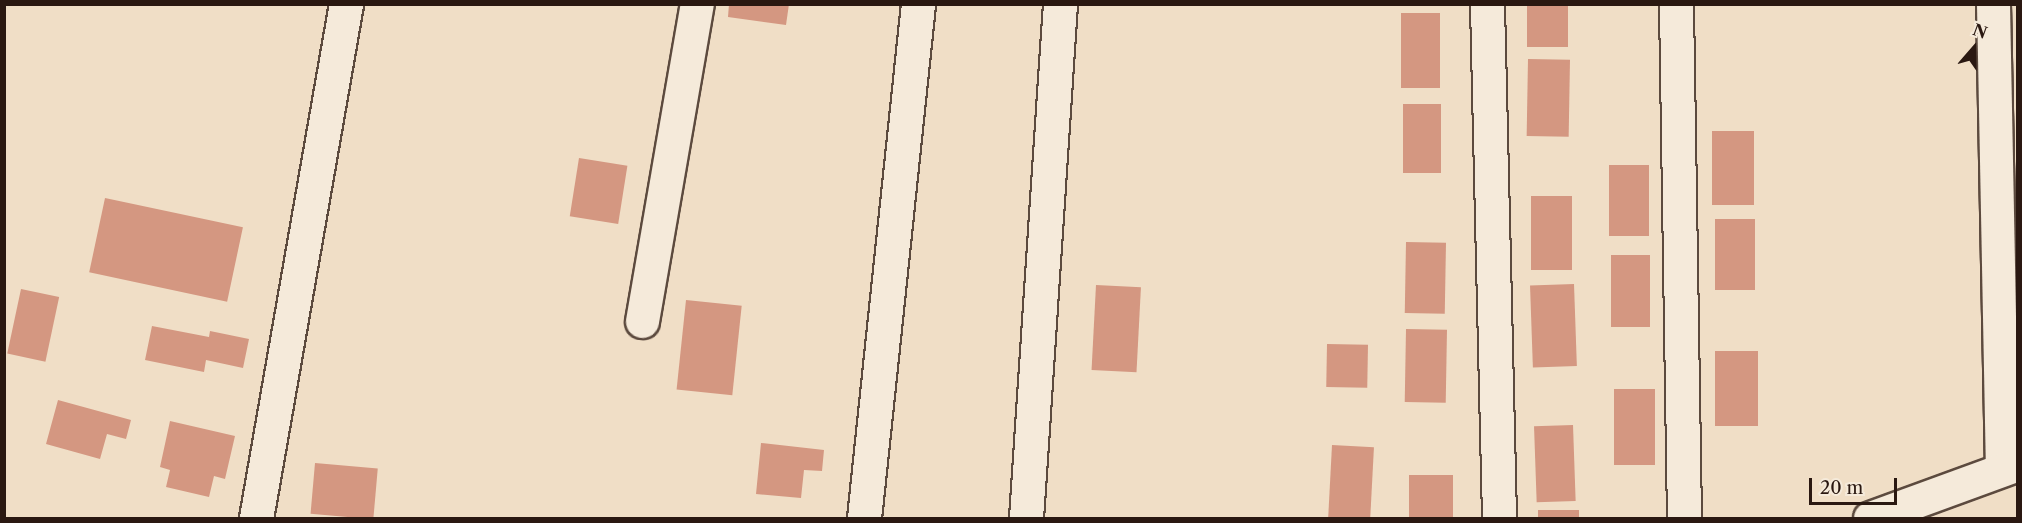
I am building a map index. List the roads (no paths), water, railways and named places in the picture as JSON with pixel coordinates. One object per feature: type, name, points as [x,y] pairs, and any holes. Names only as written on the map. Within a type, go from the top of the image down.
[{"type":"street","points":[[256,519],[346,4]]},
{"type":"street","points":[[642,321],[697,4]]},
{"type":"street","points":[[864,519],[918,4]]},
{"type":"street","points":[[1026,519],[1060,4]]},
{"type":"street","points":[[1487,4],[1499,519]]},
{"type":"street","points":[[1676,4],[1684,519]]},
{"type":"street","points":[[1870,519],[2010,467],[1993,4]]}]
